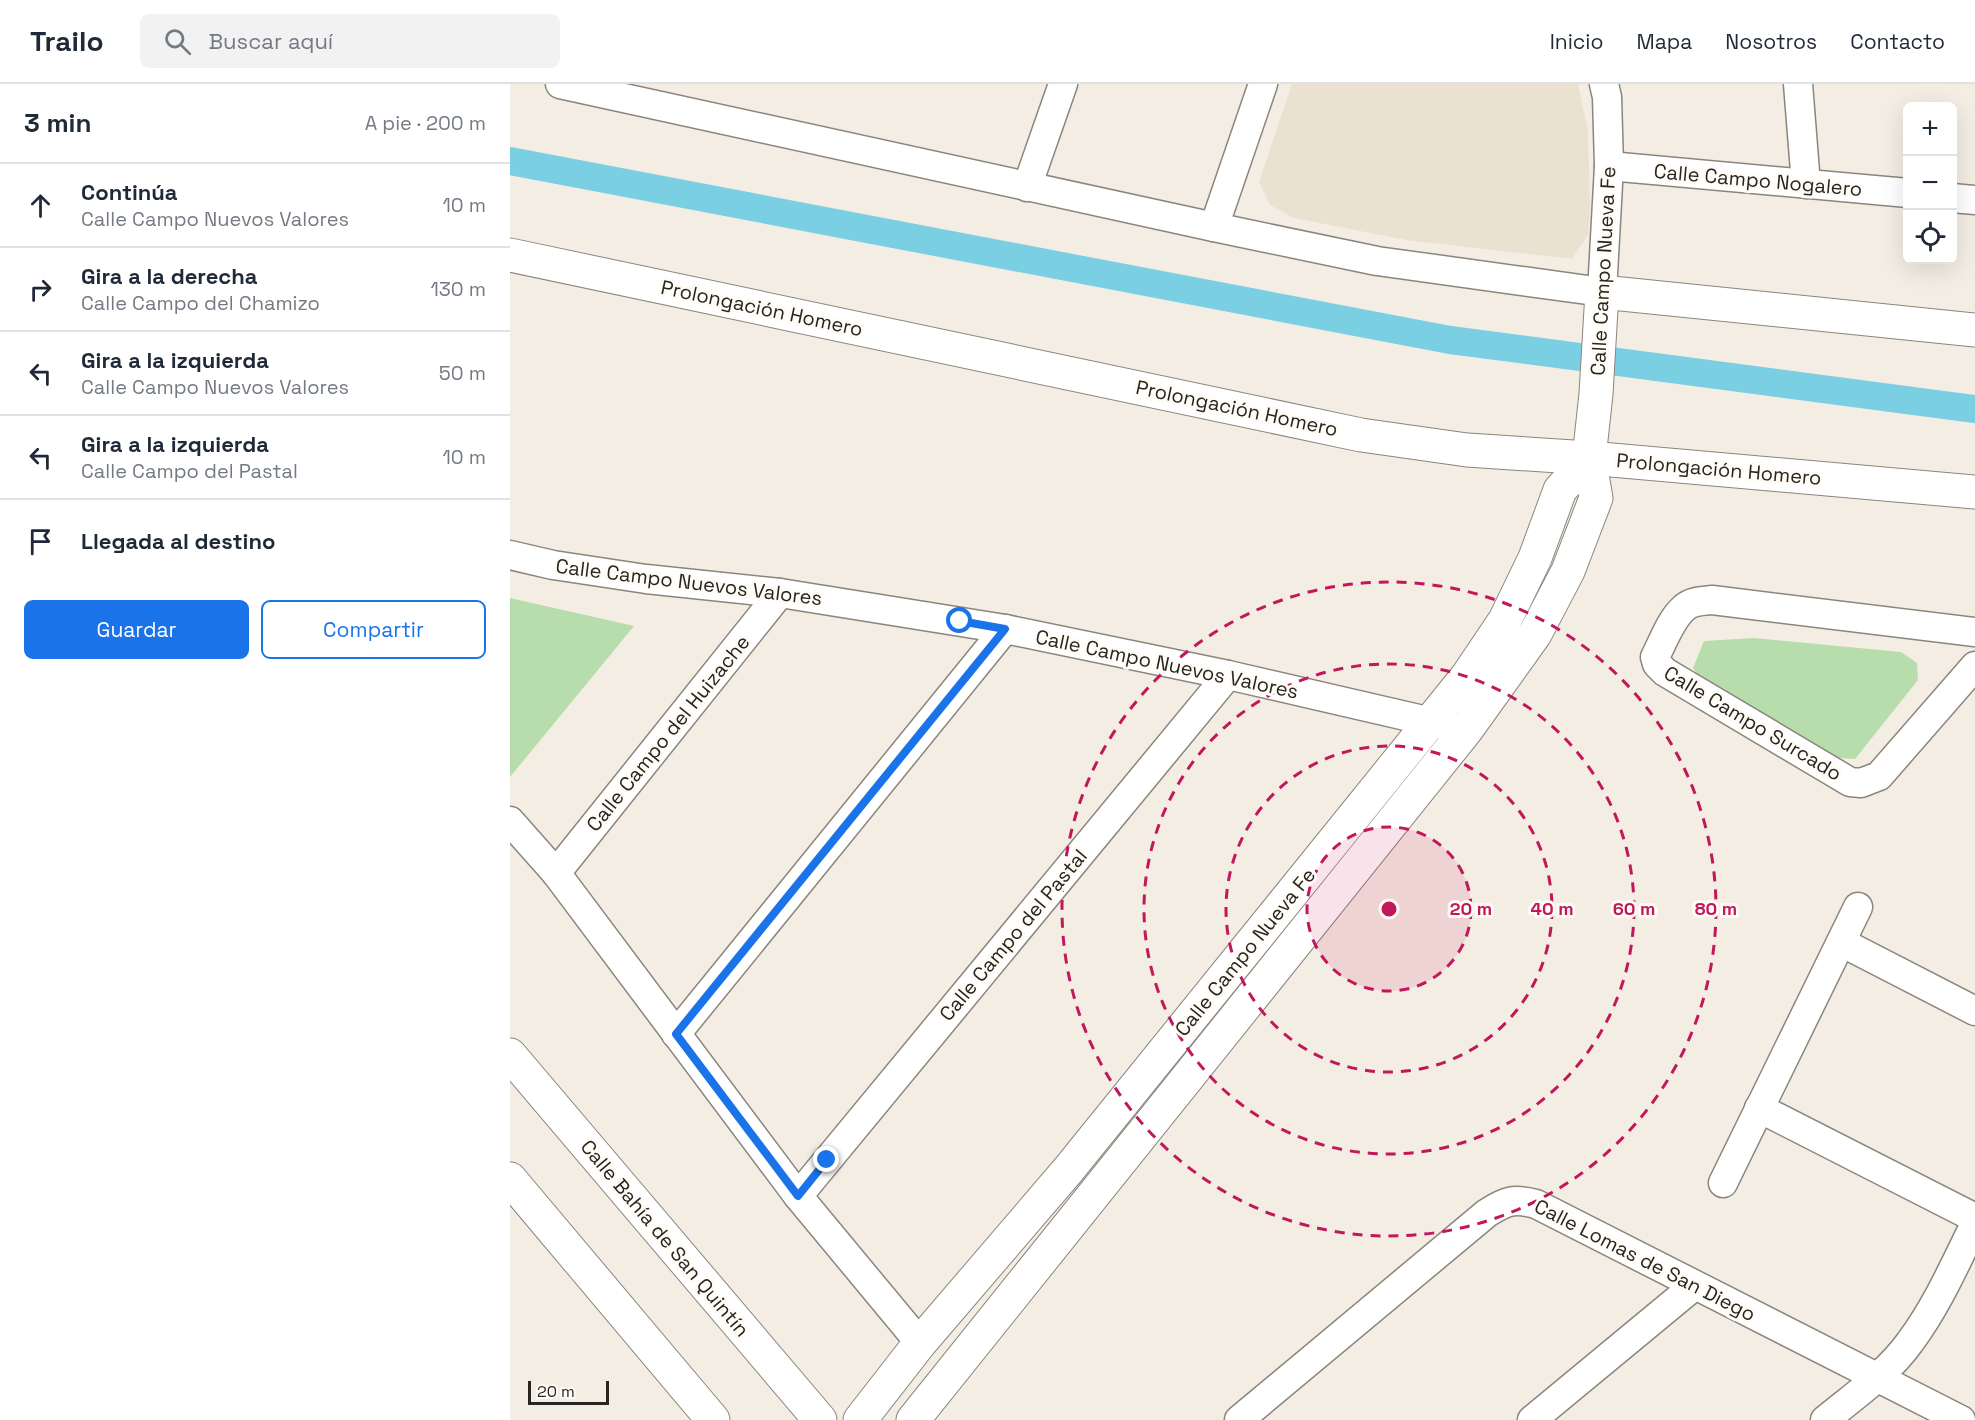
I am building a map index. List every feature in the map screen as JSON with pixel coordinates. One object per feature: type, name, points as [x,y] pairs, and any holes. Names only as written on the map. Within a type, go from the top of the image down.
[{"type":"street","points":[[560,84],[1377,261],[1602,292],[1975,330]]},
{"type":"street","points":[[1027,187],[1063,84]]},
{"type":"street","points":[[1214,227],[1263,84]]},
{"type":"street","name":"Calle Campo Nueva Fe","points":[[913,1420],[1467,729],[1535,634],[1568,571],[1596,498],[1589,458],[1596,394],[1610,166],[1607,97],[1604,84]]},
{"type":"street","points":[[1798,84],[1806,184]]},
{"type":"street","name":"Calle Campo Nogalero","points":[[1610,166],[1903,194]]},
{"type":"street","points":[[1957,198],[1975,200]]},
{"type":"street","name":"Prolongación Homero","points":[[510,255],[1360,435],[1467,450],[1589,458],[1975,492]]},
{"type":"street","name":"Calle Campo Nueva Fe","points":[[860,1420],[920,1343],[1069,1169],[1468,675],[1504,620],[1535,558],[1560,490],[1589,458]]},
{"type":"street","name":"Calle Campo Nuevos Valores","points":[[510,555],[553,565],[646,579],[780,593],[1005,629],[1228,675],[1429,723],[1467,729]]},
{"type":"street","name":"Calle Campo del Huizache","points":[[556,873],[780,593]]},
{"type":"street","name":"Calle Campo Surcado","points":[[1975,632],[1712,600],[1691,604],[1684,608],[1669,629],[1655,657],[1657,664],[1665,672],[1850,782],[1861,783],[1879,776],[1975,666]]},
{"type":"street","points":[[676,1034],[1005,629]]},
{"type":"street","name":"Calle Campo del Pastal","points":[[798,1196],[1228,675]]},
{"type":"street","points":[[510,821],[556,873],[798,1196],[920,1343]]},
{"type":"street","points":[[1723,1183],[1858,907]]},
{"type":"street","points":[[1841,942],[1975,1011]]},
{"type":"street","name":"Calle Bahía de San Quintín","points":[[510,1055],[820,1420]]},
{"type":"street","points":[[1760,1108],[1975,1218]]},
{"type":"street","points":[[510,1179],[713,1420]]},
{"type":"street","name":"Calle Lomas de San Diego","points":[[1239,1420],[1487,1213],[1505,1202],[1521,1200],[1536,1204],[1961,1420]]},
{"type":"street","points":[[1825,1420],[1878,1377],[1910,1343],[1935,1305],[1975,1224]]},
{"type":"street","points":[[1532,1420],[1694,1286]]},
{"type":"shaded area","points":[[1292,84],[1578,84],[1588,131],[1590,209],[1588,235],[1572,259],[1406,240],[1294,218],[1270,205],[1259,182]]},
{"type":"green space","points":[[510,598],[634,626],[510,777]]},
{"type":"green space","points":[[1754,638],[1901,652],[1917,663],[1918,680],[1855,759],[1838,758],[1703,683],[1693,668],[1704,641]]},
{"type":"waterway","points":[[510,161],[1450,340],[1975,409]]},
{"type":"route","points":[[827,1160],[798,1196],[676,1034],[1005,629],[960,621]]}]
